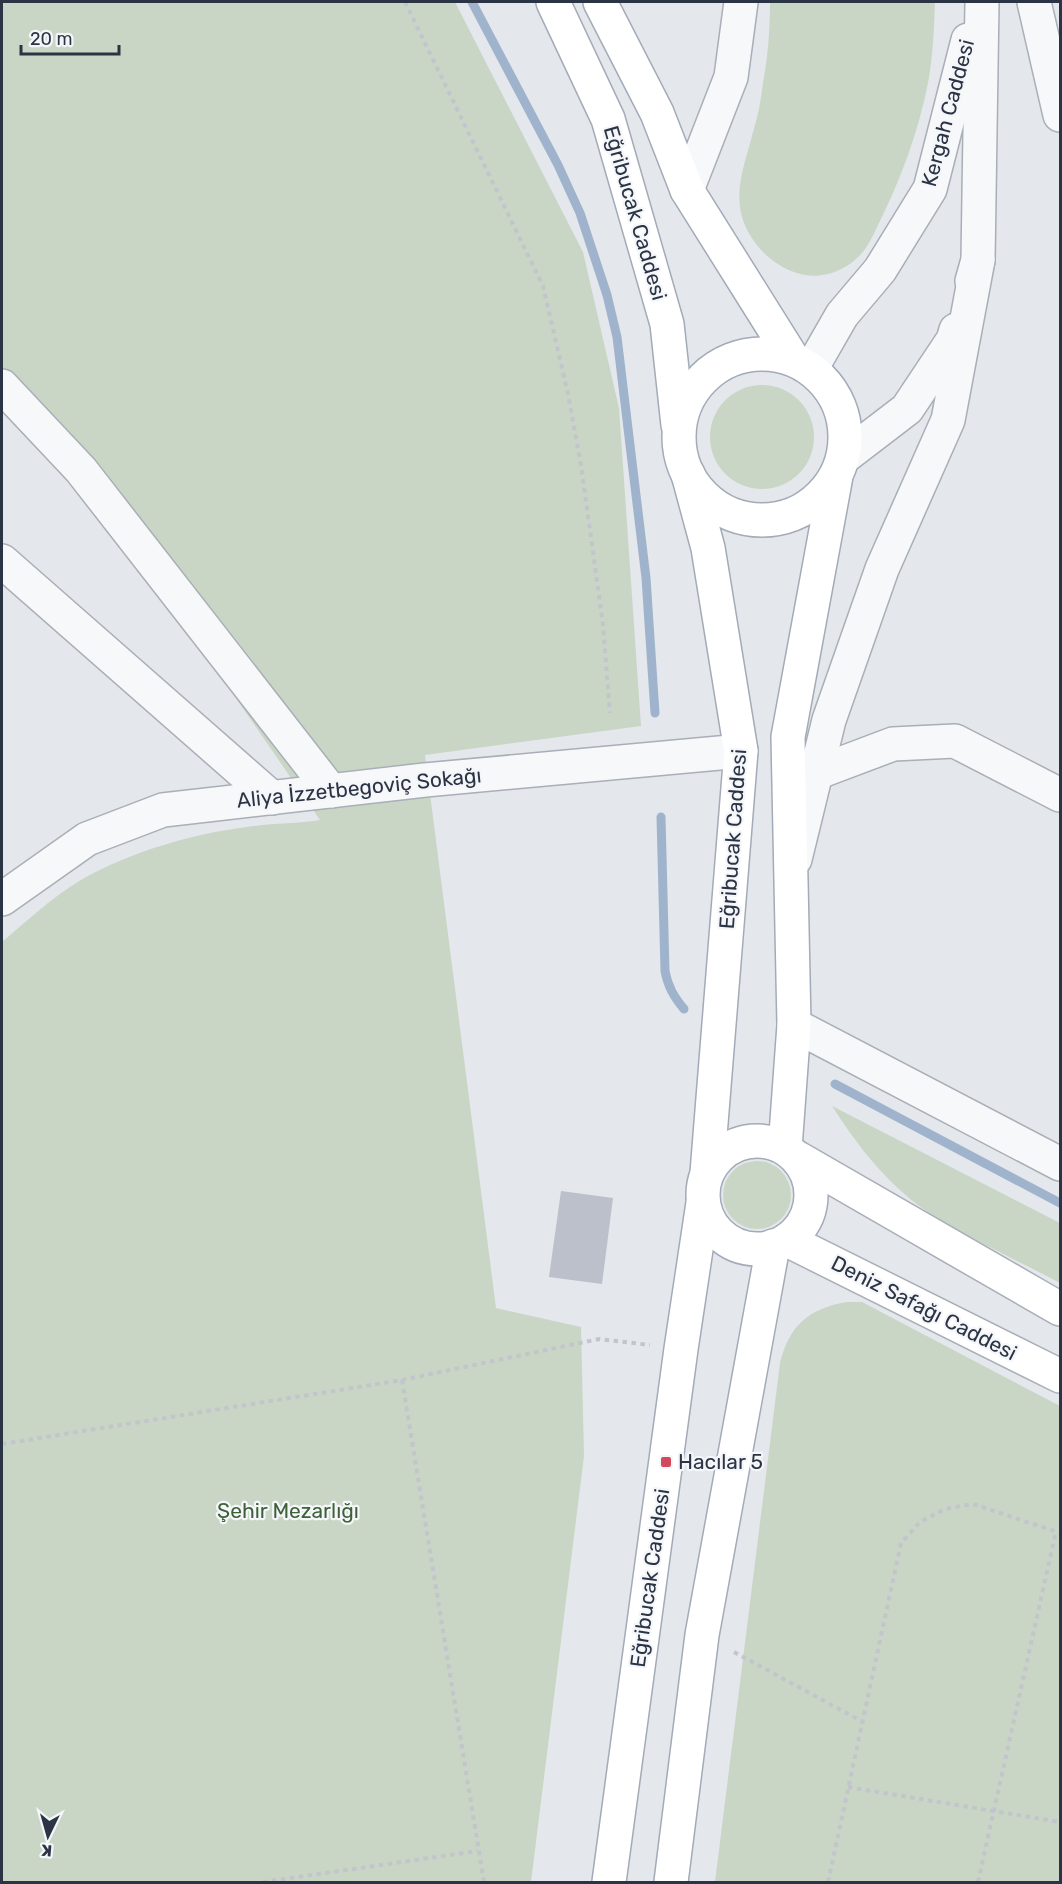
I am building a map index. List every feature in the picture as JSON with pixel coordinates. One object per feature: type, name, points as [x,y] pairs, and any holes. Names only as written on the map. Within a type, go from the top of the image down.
[{"type":"main road","name":"Eğribucak Caddesi","points":[[553,2],[608,119],[667,324],[679,436]]},
{"type":"main road","points":[[600,2],[657,113],[687,190],[802,364],[825,382],[837,399],[844,417],[846,438],[788,737],[794,1025],[791,1153],[806,1171],[811,1186],[811,1202],[807,1216],[799,1229],[780,1243],[758,1249],[743,1247],[729,1241],[717,1231],[708,1218],[705,1188],[715,1160],[726,1150],[741,1143],[756,1140],[771,1142],[791,1153],[1060,1309]]},
{"type":"main road","points":[[802,364],[773,354],[753,354],[734,359],[716,368],[701,381],[689,397],[682,416],[679,436],[681,456],[688,474],[699,491],[714,504],[732,514],[752,519],[772,519],[791,515],[809,506],[824,492],[840,467]]},
{"type":"main road","name":"Eğribucak Caddesi","points":[[609,1882],[681,1348],[705,1188],[741,752],[708,548],[688,474]]},
{"type":"main road","points":[[671,1882],[702,1635],[780,1243]]},
{"type":"main road","name":"Deniz Safağı Caddesi","points":[[780,1243],[1060,1376]]},
{"type":"street","points":[[687,190],[731,76],[741,2]]},
{"type":"street","name":"Kergah Caddesi","points":[[802,364],[880,270],[930,189],[966,51],[975,2]]},
{"type":"street","points":[[791,875],[829,720],[882,569],[948,420],[978,260],[982,2]]},
{"type":"street","points":[[1035,2],[1060,115]]},
{"type":"street","points":[[840,467],[906,409],[953,340],[978,260]]},
{"type":"street","points":[[2,386],[81,470],[331,791]]},
{"type":"street","points":[[2,561],[272,798]]},
{"type":"street","points":[[816,773],[892,744],[955,741],[1060,795]]},
{"type":"street","name":"Aliya İzzetbegoviç Sokağı","points":[[2,899],[87,838],[163,810],[425,780],[741,752]]},
{"type":"street","points":[[794,1025],[1060,1164]]},
{"type":"path","points":[[405,2],[543,286],[568,394],[583,475],[603,625],[610,713]]},
{"type":"path","points":[[2,1444],[402,1380],[599,1339],[681,1348]]},
{"type":"path","points":[[402,1380],[484,1882]]},
{"type":"path","points":[[828,1882],[901,1543],[920,1522],[945,1509],[973,1504],[1058,1532],[978,1882]]},
{"type":"path","points":[[702,1635],[863,1722]]},
{"type":"path","points":[[848,1787],[1060,1822]]},
{"type":"path","points":[[263,1882],[478,1851]]},
{"type":"green space","name":"Şehir Mezarlığı","points":[[2,2],[455,2],[583,252],[619,408],[641,726],[425,755],[496,1308],[581,1327],[584,1456],[531,1882],[2,1882],[2,942],[70,887],[100,870],[140,853],[204,834],[320,820],[133,549],[2,405]]},
{"type":"green space","points":[[770,2],[935,2],[928,83],[914,138],[901,173],[878,225],[863,252],[850,264],[828,274],[805,275],[779,265],[756,244],[742,217],[740,185],[761,96],[766,63]]},
{"type":"green space","points":[[762,385],[782,389],[799,400],[810,417],[814,437],[810,457],[799,474],[782,485],[762,489],[742,485],[725,474],[714,457],[710,437],[714,417],[725,400],[742,389]]},
{"type":"green space","points":[[832,1106],[1060,1223],[1060,1283],[965,1234],[918,1205],[877,1167]]},
{"type":"green space","points":[[750,1161],[764,1161],[776,1166],[786,1176],[791,1195],[786,1214],[776,1224],[764,1229],[750,1229],[738,1224],[728,1214],[723,1202],[723,1188],[728,1176],[738,1166]]},
{"type":"green space","points":[[846,1302],[862,1302],[1060,1406],[1060,1882],[715,1882],[780,1363],[789,1338],[802,1321],[821,1309]]},
{"type":"building","points":[[561,1191],[613,1198],[602,1284],[549,1277]]},
{"type":"waterway","points":[[472,2],[558,165],[580,213],[607,295],[617,337],[646,578],[655,713]]},
{"type":"waterway","points":[[661,817],[665,971],[672,992],[684,1009]]},
{"type":"waterway","points":[[835,1084],[1060,1203]]},
{"type":"place","name":"Hacılar 5","points":[[666,1462]]}]
